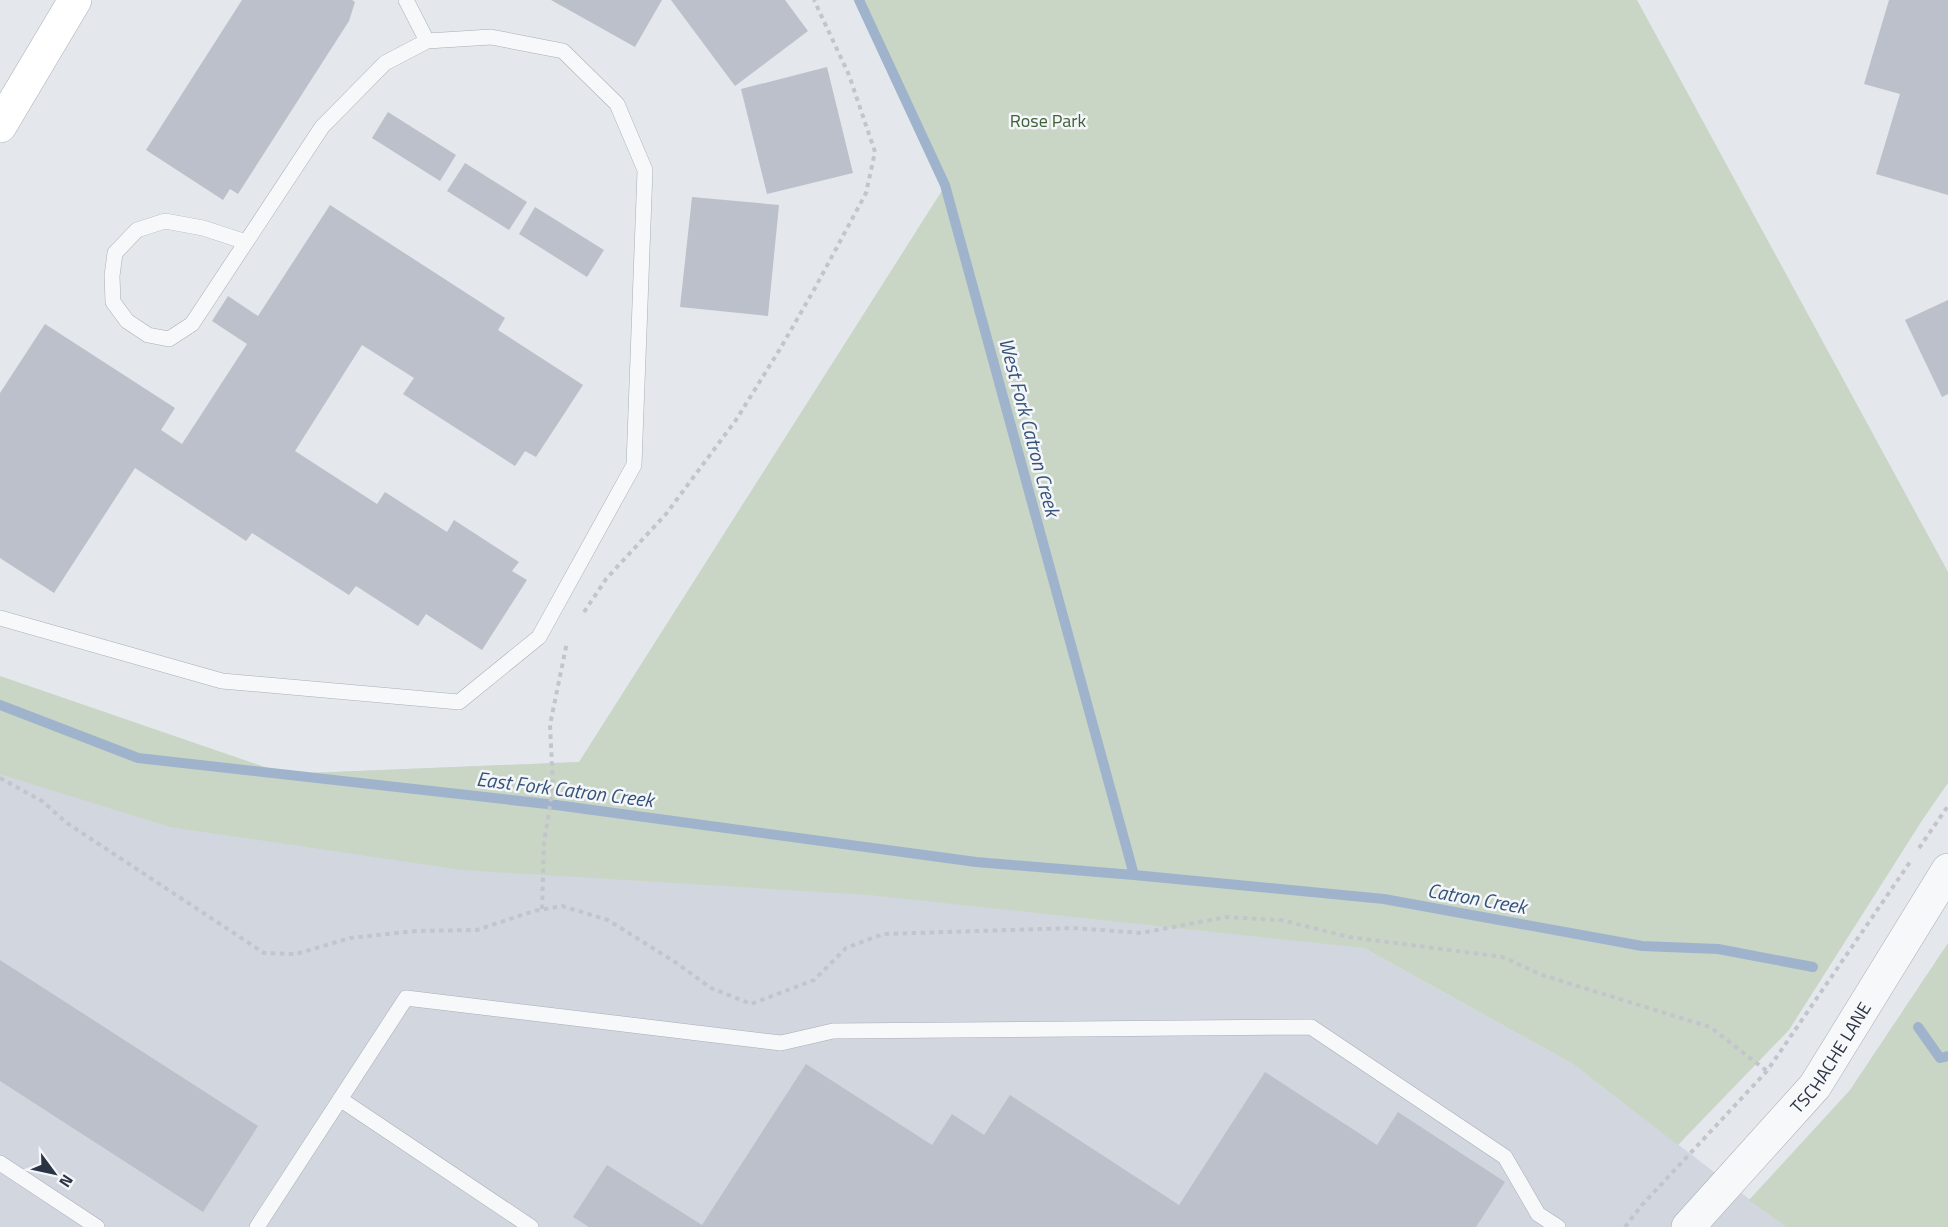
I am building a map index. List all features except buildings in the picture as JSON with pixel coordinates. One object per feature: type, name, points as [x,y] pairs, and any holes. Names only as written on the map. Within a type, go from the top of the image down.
[{"type":"main road","points":[[0,126],[75,0]]},
{"type":"street","name":"TSCHACHE LANE","points":[[1688,1227],[1815,1086],[1948,870]]},
{"type":"lane","points":[[406,0],[428,41]]},
{"type":"lane","points":[[0,618],[222,681],[459,702],[539,637],[634,465],[645,170],[618,104],[563,51],[491,37],[428,41],[385,63],[322,127],[192,324],[169,339],[148,335],[127,321],[113,302],[112,276],[115,253],[137,230],[165,221],[202,228],[246,242]]},
{"type":"lane","points":[[257,1227],[406,998],[781,1043],[832,1031],[1311,1028],[1505,1157],[1538,1214],[1558,1227]]},
{"type":"lane","points":[[340,1099],[531,1227]]},
{"type":"lane","points":[[0,1163],[97,1227]]},
{"type":"path","points":[[580,619],[606,579],[666,514],[736,420],[798,318],[866,193],[875,152],[849,75],[814,0]]},
{"type":"path","points":[[542,909],[544,843],[553,786],[550,725],[567,639]]},
{"type":"path","points":[[0,778],[42,801],[67,823],[264,953],[297,954],[350,938],[416,931],[477,930],[542,909],[562,906],[608,920],[675,962],[711,988],[751,1004],[814,980],[846,948],[883,934],[1073,928],[1141,933],[1227,917],[1281,920],[1350,937],[1503,957],[1542,975],[1710,1027],[1767,1071]]},
{"type":"path","points":[[1625,1227],[1642,1205],[1767,1071],[1948,806]]},
{"type":"shaded area","points":[[0,684],[285,774],[579,762],[1364,948],[1573,1064],[1786,1227],[0,1227]]},
{"type":"green space","name":"Rose Park","points":[[855,0],[1637,0],[1948,572],[1948,783],[1789,1030],[1678,1145],[1573,1064],[1364,948],[869,895],[462,870],[170,827],[0,774],[0,676],[285,774],[579,762],[943,189],[930,145]]},
{"type":"green space","points":[[1948,943],[1948,1227],[1786,1227],[1749,1200],[1850,1090]]},
{"type":"waterway","name":"West Fork Catron Creek","points":[[859,0],[945,185],[1134,875]]},
{"type":"waterway","name":"East Fork Catron Creek","points":[[0,705],[138,758],[556,805],[976,862],[1384,899],[1642,946],[1718,949],[1813,967]]},
{"type":"waterway","name":"Catron Creek","points":[[1918,1027],[1940,1058],[1948,1056]]}]
